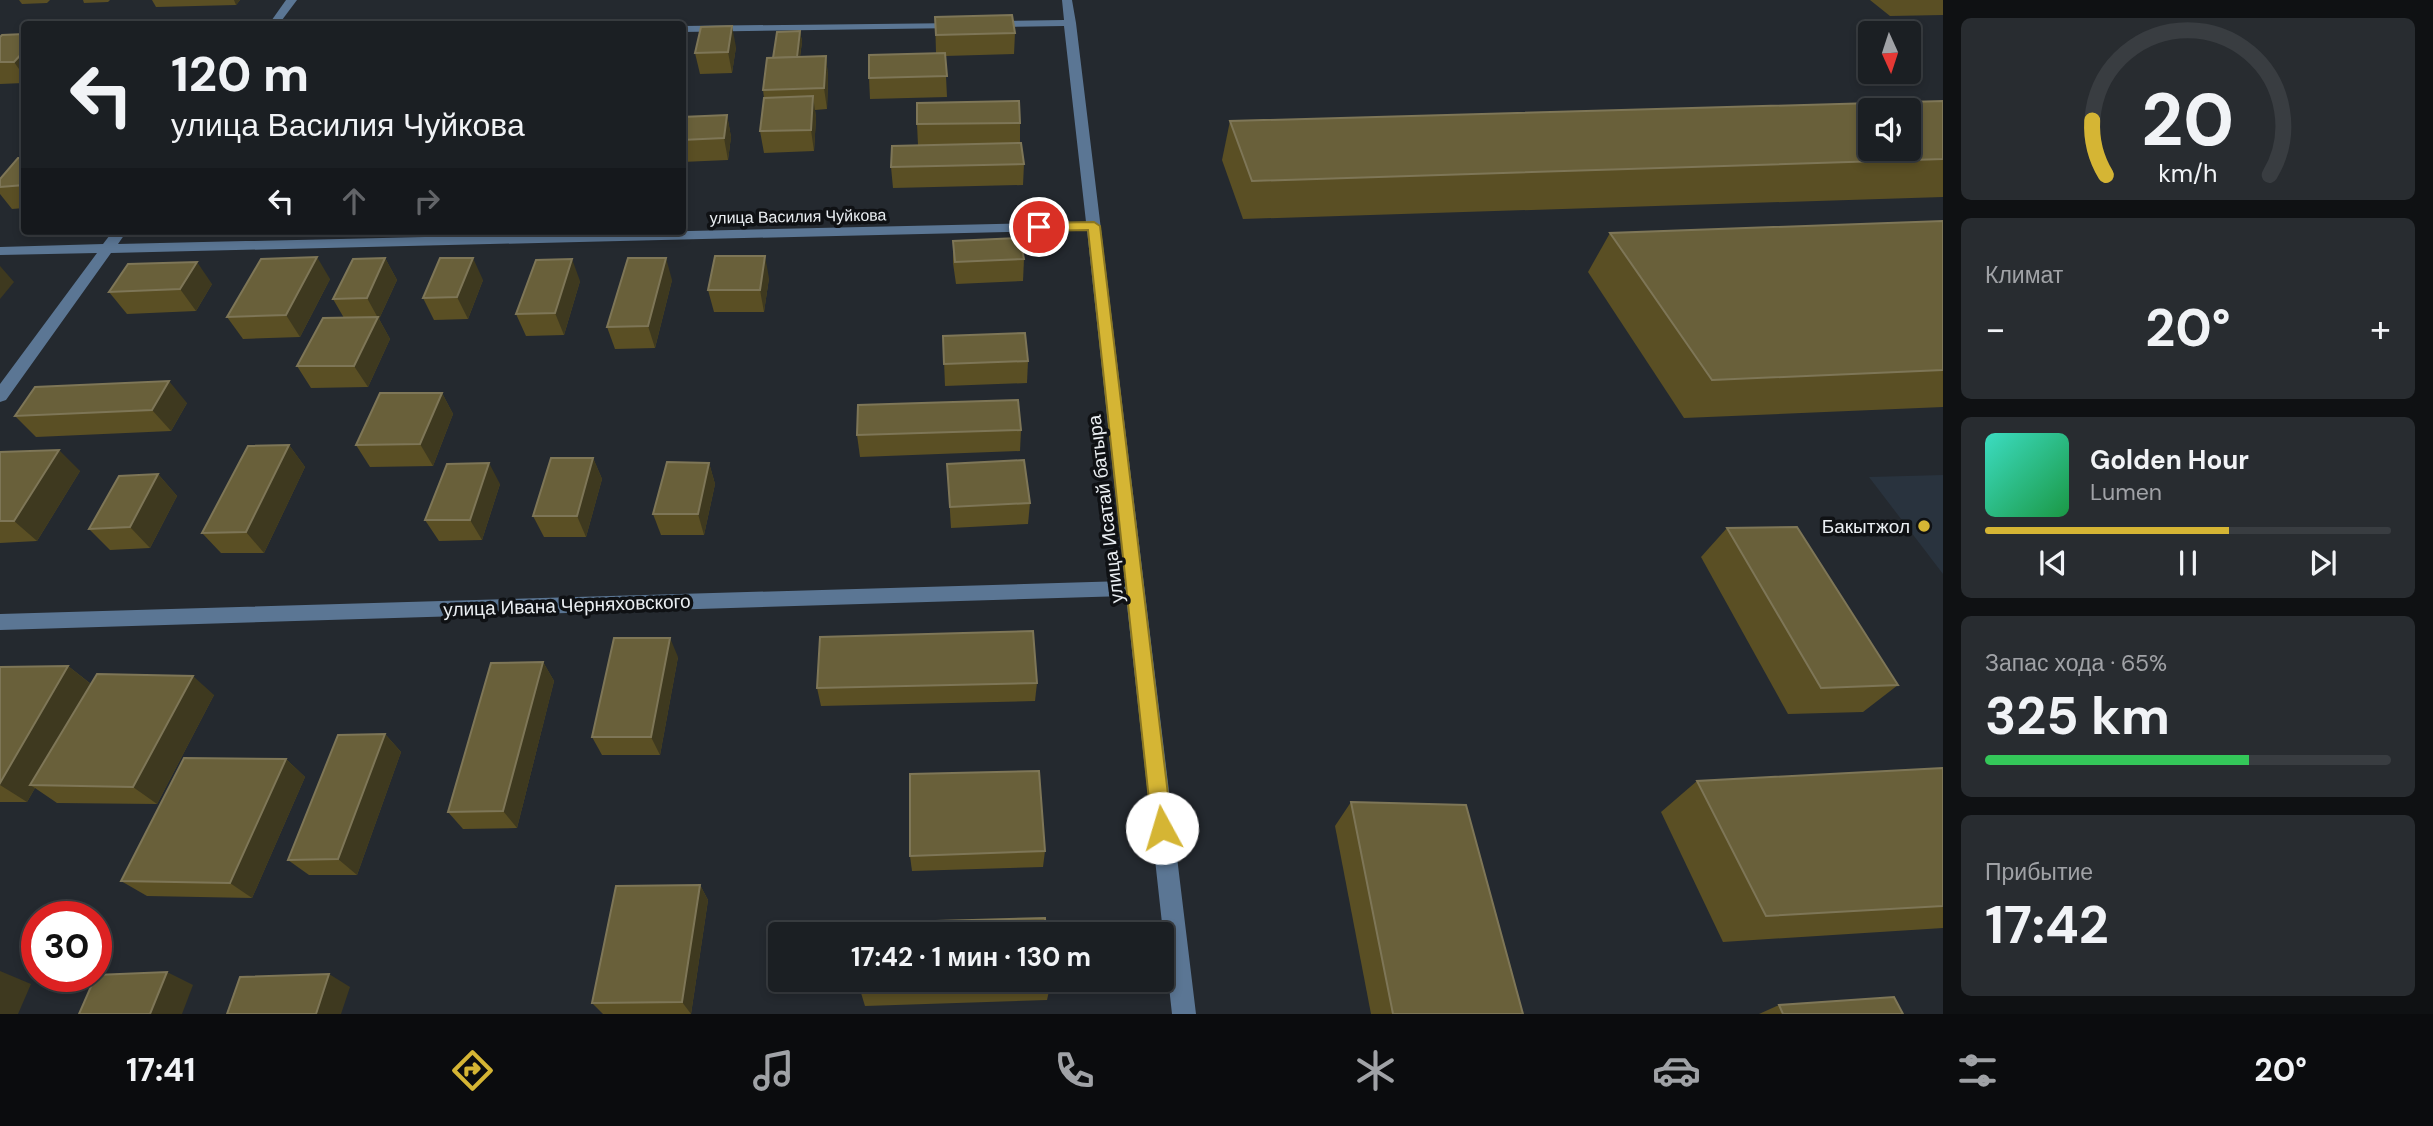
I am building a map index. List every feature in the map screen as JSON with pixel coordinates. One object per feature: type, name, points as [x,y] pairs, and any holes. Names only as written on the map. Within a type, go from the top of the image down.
[{"type":"street","points":[[276,21],[292,0]]},
{"type":"street","name":"улица Исатай батыра","points":[[1067,0],[1184,1014]]},
{"type":"street","points":[[987,24],[1070,23]]},
{"type":"street","points":[[686,29],[973,25]]},
{"type":"street","name":"улица Василия Чуйкова","points":[[0,251],[1094,226]]},
{"type":"street","points":[[0,396],[117,235]]},
{"type":"street","name":"улица Ивана Черняховского","points":[[0,622],[1135,588]]},
{"type":"shaded area","name":"Бакытжол","points":[[1943,475],[1943,574],[1869,477]]},
{"type":"building","points":[[1012,15],[1015,33],[936,35],[935,17]]},
{"type":"building","points":[[732,26],[728,52],[695,53],[701,27]]},
{"type":"building","points":[[800,31],[797,57],[773,58],[777,32]]},
{"type":"building","points":[[21,34],[21,54],[14,62],[0,62],[2,35]]},
{"type":"building","points":[[945,53],[947,76],[869,78],[869,55]]},
{"type":"building","points":[[826,56],[824,88],[763,90],[767,58]]},
{"type":"building","points":[[813,96],[811,130],[760,131],[764,98]]},
{"type":"building","points":[[1019,101],[1020,123],[917,124],[917,103]]},
{"type":"building","points":[[1943,101],[1943,159],[1921,160],[1921,102]]},
{"type":"building","points":[[1858,103],[1858,161],[1880,161],[1252,181],[1230,121]]},
{"type":"building","points":[[727,115],[724,138],[686,140],[686,117]]},
{"type":"building","points":[[1021,143],[1024,164],[891,167],[892,146]]},
{"type":"building","points":[[18,158],[21,158],[21,185],[0,187],[0,179]]},
{"type":"building","points":[[1943,221],[1943,370],[1712,380],[1610,233]]},
{"type":"building","points":[[1020,238],[1024,259],[955,262],[953,241]]},
{"type":"building","points":[[715,256],[765,256],[760,290],[708,290]]},
{"type":"building","points":[[317,257],[286,315],[227,317],[261,259]]},
{"type":"building","points":[[385,258],[367,298],[333,299],[353,259]]},
{"type":"building","points":[[440,258],[473,258],[457,297],[423,298]]},
{"type":"building","points":[[628,258],[666,258],[648,326],[607,327]]},
{"type":"building","points":[[572,259],[555,313],[516,314],[536,260]]},
{"type":"building","points":[[197,262],[180,289],[109,292],[128,264]]},
{"type":"building","points":[[378,317],[354,366],[297,366],[323,318]]},
{"type":"building","points":[[1025,333],[1028,361],[944,364],[943,336]]},
{"type":"building","points":[[169,381],[152,410],[15,416],[35,387]]},
{"type":"building","points":[[380,393],[442,393],[420,444],[356,445]]},
{"type":"building","points":[[1018,400],[1021,430],[857,435],[858,405]]},
{"type":"building","points":[[289,445],[246,532],[202,533],[248,446]]},
{"type":"building","points":[[59,450],[14,521],[0,521],[0,452]]},
{"type":"building","points":[[551,458],[593,458],[577,516],[533,516]]},
{"type":"building","points":[[1024,460],[1030,503],[950,507],[947,464]]},
{"type":"building","points":[[667,462],[709,463],[698,514],[653,514]]},
{"type":"building","points":[[489,463],[470,520],[425,520],[447,464]]},
{"type":"building","points":[[158,474],[130,527],[89,529],[119,476]]},
{"type":"building","points":[[1797,527],[1898,685],[1821,688],[1727,528]]},
{"type":"building","points":[[1033,631],[1037,683],[817,688],[820,637]]},
{"type":"building","points":[[614,638],[670,638],[651,737],[592,737]]},
{"type":"building","points":[[543,662],[503,811],[448,812],[491,663]]},
{"type":"building","points":[[68,666],[0,783],[0,667]]},
{"type":"building","points":[[97,674],[193,676],[133,787],[30,785]]},
{"type":"building","points":[[385,734],[338,859],[288,860],[338,735]]},
{"type":"building","points":[[184,758],[286,759],[230,883],[121,881]]},
{"type":"building","points":[[1943,768],[1943,906],[1766,916],[1697,781]]},
{"type":"building","points":[[1039,771],[1045,851],[910,856],[910,774]]},
{"type":"building","points":[[1351,802],[1466,805],[1523,1014],[1393,1014]]},
{"type":"building","points":[[700,885],[682,1002],[592,1003],[616,886]]},
{"type":"building","points":[[1045,918],[1045,922],[899,922]]},
{"type":"building","points":[[167,972],[150,1014],[79,1014],[89,992],[112,992],[112,974]]},
{"type":"building","points":[[329,974],[316,1014],[227,1014],[240,977]]},
{"type":"building","points":[[1894,997],[1903,1014],[1783,1014],[1779,1005]]},
{"type":"place","name":"Бакытжол","points":[[1924,526]]},
{"type":"route","points":[[1039,227],[1094,226],[1162,828]]}]
